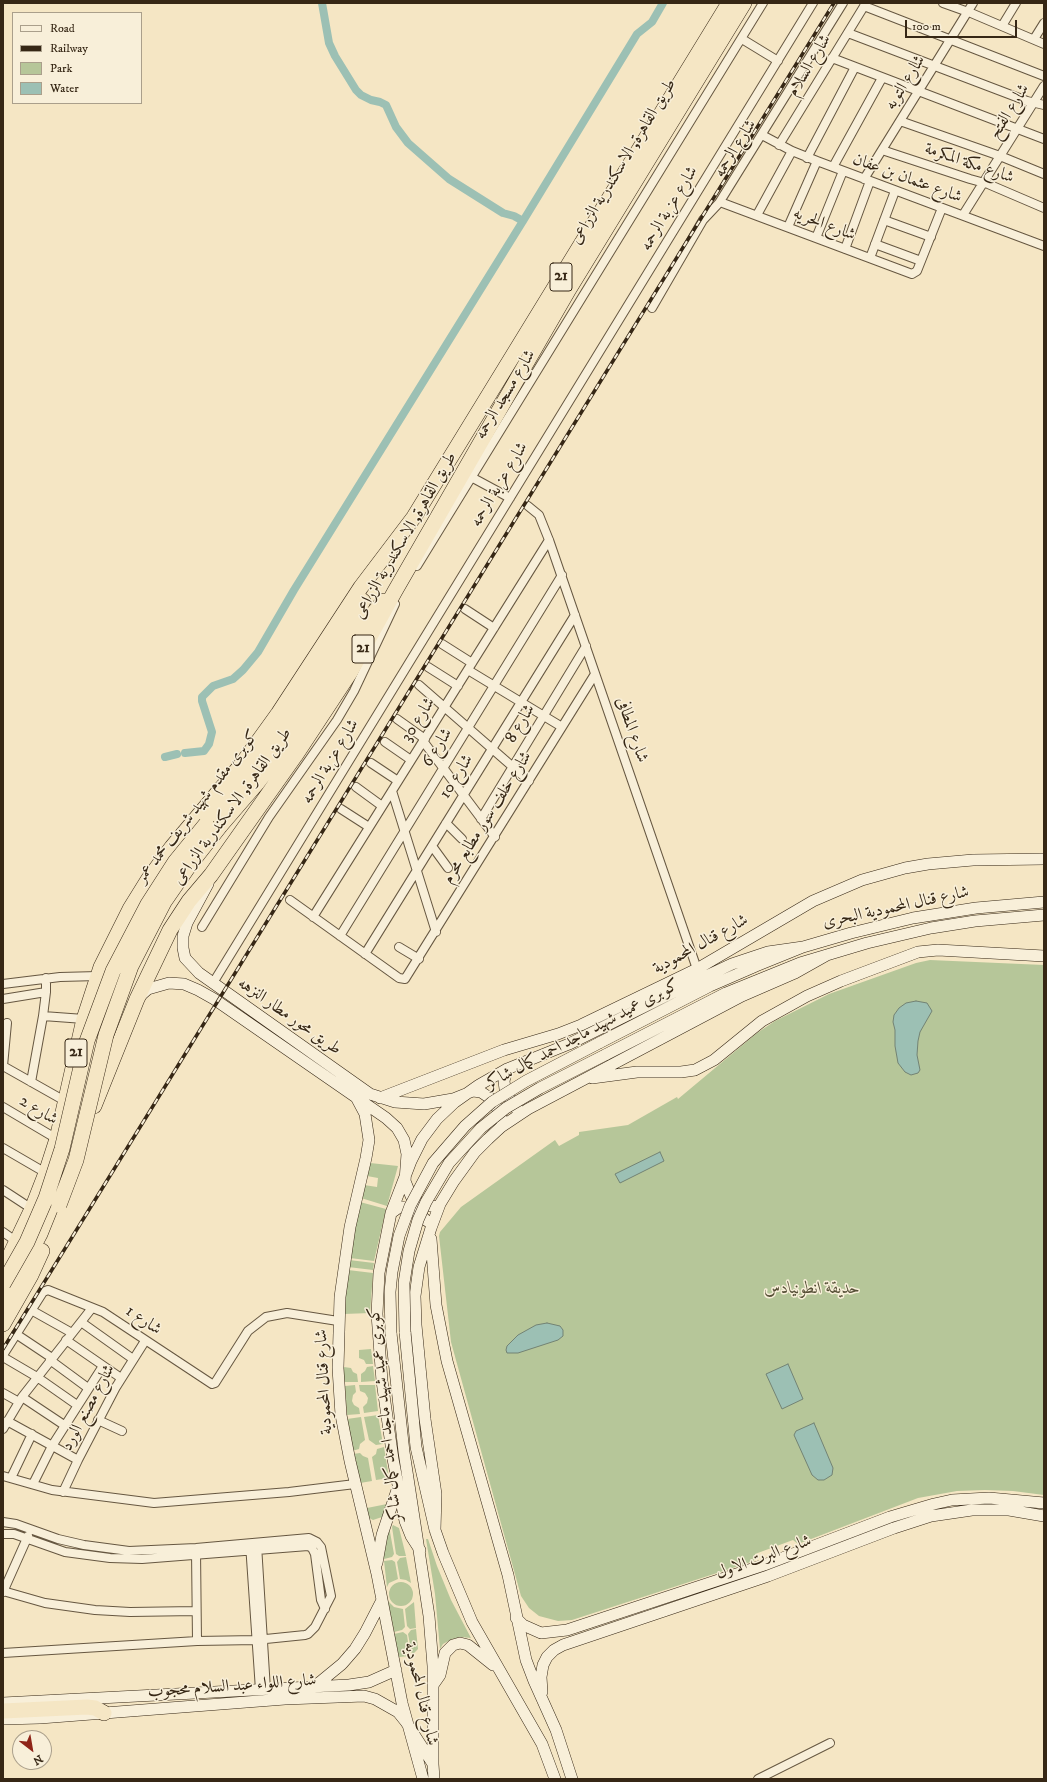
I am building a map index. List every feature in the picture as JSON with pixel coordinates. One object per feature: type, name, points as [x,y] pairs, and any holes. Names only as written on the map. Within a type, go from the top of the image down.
[{"type":"highway","name":"طريق القاهرة, الاسكندرية الزراعى","points":[[3,1270],[32,1209],[46,1173],[57,1140],[84,1019],[101,967],[130,909],[172,847],[242,764],[278,714],[361,587],[414,517],[729,3]]},
{"type":"highway","name":"طريق القاهرة, الاسكندرية الزراعى","points":[[3,1303],[40,1234],[97,1098],[116,1047],[170,930],[189,901],[211,874],[295,756],[351,671],[395,591],[569,289],[744,3]]},
{"type":"highway","name":"كوبرى مقدم شهيد شريف محمد عمر","points":[[3,1324],[31,1275],[76,1160],[106,1035],[131,966],[152,922],[213,825],[283,727],[349,626],[391,549]]},
{"type":"highway","name":"كوبرى مقدم شهيد شريف محمد عمر","points":[[3,1284],[27,1242],[46,1198],[62,1149],[87,1041],[113,971],[148,904],[175,862],[258,782],[294,735],[328,685],[369,616],[395,591]]},
{"type":"highway","points":[[172,847],[187,842],[202,847],[211,859],[211,874]]},
{"type":"highway","points":[[80,1034],[88,1046],[95,1050],[102,1051],[116,1047]]},
{"type":"highway","points":[[3,1711],[87,1707],[95,1708],[104,1713]]},
{"type":"main road","name":"شارع قنال المحمودية","points":[[380,1098],[504,1050],[569,1030],[697,969],[806,904],[845,886],[873,876],[905,868],[950,862],[1044,859]]},
{"type":"main road","name":"طريق محور مطار النزهه","points":[[211,874],[203,895],[187,923],[182,943],[185,958],[199,973],[360,1088],[380,1098],[394,1102],[424,1104],[453,1099],[466,1093]]},
{"type":"main road","name":"شارع قنال المحمودية البحرى","points":[[803,948],[851,933],[913,918],[976,908],[1044,902]]},
{"type":"main road","name":"شارع قنال المحمودية البحرى","points":[[827,955],[888,937],[931,928],[1000,918],[1044,915]]},
{"type":"main road","name":"كوبرى عميد شهيد ماجد احمد كمال شاكر","points":[[433,1685],[429,1616],[404,1452],[391,1333],[390,1292],[397,1247],[410,1206],[433,1163],[461,1130],[492,1102],[526,1081],[716,984],[803,948]]},
{"type":"main road","points":[[420,1550],[406,1525],[399,1487],[386,1407],[377,1314],[379,1273],[391,1213],[416,1150],[429,1128],[446,1110],[466,1093],[507,1070],[569,1044],[732,964],[768,952],[803,948]]},
{"type":"main road","points":[[580,1081],[623,1073],[652,1071],[681,1072],[695,1070],[714,1060],[762,1021],[808,996],[841,981],[918,952],[938,950],[1044,956]]},
{"type":"main road","name":"كوبرى عميد شهيد ماجد احمد كمال شاكر","points":[[435,1530],[420,1471],[416,1447],[405,1332],[404,1283],[409,1251],[418,1220],[426,1202],[449,1164],[481,1128],[506,1108],[540,1088],[726,993],[775,972],[827,955]]},
{"type":"main road","points":[[555,1779],[542,1744],[498,1669],[462,1600],[435,1530],[436,1494],[426,1425],[415,1311],[419,1267],[431,1228],[440,1204],[464,1166],[475,1152],[501,1127],[528,1109],[580,1081],[746,994],[806,968],[827,955]]},
{"type":"main road","name":"طريق محور مطار النزهه","points":[[137,999],[148,989],[162,984],[177,983],[192,986],[214,998],[392,1122],[401,1133],[407,1154],[405,1176]]},
{"type":"main road","points":[[507,1070],[504,1085],[513,1106],[519,1110],[528,1109]]},
{"type":"main road","points":[[466,1093],[477,1091],[488,1095],[501,1116],[501,1127]]},
{"type":"main road","name":"شارع قنال المحمودية","points":[[357,1099],[367,1123],[368,1149],[350,1227],[342,1274],[338,1321],[338,1368],[341,1415],[355,1484],[377,1574],[406,1722],[423,1779]]},
{"type":"main road","points":[[405,1176],[408,1191],[414,1200],[424,1206],[440,1204]]},
{"type":"main road","points":[[391,1213],[398,1208],[407,1209],[422,1216],[431,1228],[436,1305],[442,1340],[508,1575],[526,1660],[543,1703],[556,1730],[572,1779]]},
{"type":"main road","points":[[377,1574],[379,1544],[399,1487]]},
{"type":"main road","name":"شارع البرت الاول","points":[[516,1618],[531,1630],[541,1633],[559,1632],[775,1561],[912,1510],[952,1500],[989,1498],[1044,1503]]},
{"type":"main road","name":"شارع البرت الاول","points":[[543,1703],[541,1677],[547,1657],[554,1650],[574,1641],[705,1597],[916,1520],[956,1511],[990,1509],[1044,1516]]},
{"type":"main road","points":[[857,1530],[862,1540]]},
{"type":"main road","points":[[702,1586],[705,1597]]},
{"type":"main road","points":[[314,1687],[342,1664],[355,1649],[366,1633],[382,1600]]},
{"type":"main road","points":[[433,1685],[440,1675],[445,1652],[457,1643],[468,1645],[498,1669]]},
{"type":"main road","name":"شارع اللواء عبد السلام محجوب","points":[[3,1702],[359,1684],[396,1670]]},
{"type":"main road","name":"شارع قنال المحمودية","points":[[433,1685],[434,1779]]},
{"type":"main road","name":"شارع اللواء عبد السلام محجوب","points":[[3,1720],[364,1696],[381,1701],[398,1712],[433,1764]]},
{"type":"street","name":"شارع مسجد الرحمه","points":[[202,927],[270,817],[337,720],[354,691],[400,595],[763,3]]},
{"type":"street","name":"شارع عزبة الرحمه","points":[[213,983],[813,3]]},
{"type":"street","name":"شارع الرحمه","points":[[652,308],[703,220],[720,202],[843,3]]},
{"type":"street","points":[[943,3],[1044,44]]},
{"type":"street","name":"شارع التوبه","points":[[845,249],[867,180],[882,150],[973,3]]},
{"type":"street","points":[[1002,26],[1016,3]]},
{"type":"street","points":[[865,4],[950,40],[1044,76]]},
{"type":"street","name":"شارع السلام","points":[[779,145],[865,4]]},
{"type":"street","points":[[1034,40],[1044,23]]},
{"type":"street","points":[[848,33],[1027,101],[1044,105]]},
{"type":"street","points":[[742,38],[778,61]]},
{"type":"street","points":[[832,58],[1044,139]]},
{"type":"street","points":[[807,158],[855,67]]},
{"type":"street","points":[[833,167],[882,78]]},
{"type":"street","name":"شارع الفتح","points":[[963,215],[1044,86]]},
{"type":"street","points":[[900,122],[1000,156],[1044,174]]},
{"type":"street","name":"شارع عثمان بن عفان","points":[[762,135],[807,158],[1044,246]]},
{"type":"street","name":"شارع مكة المكرمة","points":[[882,150],[970,179],[984,182],[1044,208]]},
{"type":"street","points":[[757,216],[792,151]]},
{"type":"street","points":[[788,227],[817,161]]},
{"type":"street","points":[[816,238],[843,171]]},
{"type":"street","points":[[870,258],[895,191]]},
{"type":"street","name":"شارع الحريه","points":[[720,202],[910,273],[915,273],[917,271],[921,261]]},
{"type":"street","points":[[875,244],[921,261],[942,208]]},
{"type":"street","points":[[884,220],[931,237]]},
{"type":"street","points":[[473,478],[510,498]]},
{"type":"street","name":"شارع المطافى","points":[[528,506],[538,515],[549,540],[697,969]]},
{"type":"street","name":"شارع 30","points":[[313,917],[549,540]]},
{"type":"street","name":"شارع 6","points":[[340,936],[562,576]]},
{"type":"street","points":[[465,609],[494,628]]},
{"type":"street","name":"شارع 10","points":[[365,954],[575,615]]},
{"type":"street","points":[[442,644],[494,686],[562,727]]},
{"type":"street","name":"شارع 8","points":[[481,819],[586,646]]},
{"type":"street","points":[[428,667],[458,686]]},
{"type":"street","name":"شارع خلف سور مطابع محرم","points":[[365,954],[401,980],[407,978],[595,674]]},
{"type":"street","points":[[419,685],[529,781]]},
{"type":"street","points":[[397,718],[424,740],[443,768],[495,836]]},
{"type":"street","points":[[385,742],[411,760]]},
{"type":"street","points":[[371,763],[398,782]]},
{"type":"street","points":[[356,788],[382,806]]},
{"type":"street","points":[[392,791],[436,932]]},
{"type":"street","points":[[341,809],[369,827]]},
{"type":"street","points":[[446,824],[462,839]]},
{"type":"street","points":[[432,846],[448,868]]},
{"type":"street","points":[[290,900],[365,954]]},
{"type":"street","points":[[400,947],[419,959]]},
{"type":"street","points":[[3,984],[46,978],[98,976]]},
{"type":"street","points":[[31,1082],[43,1016],[46,978]]},
{"type":"street","points":[[3,999],[46,992]]},
{"type":"street","points":[[43,1016],[84,1019]]},
{"type":"street","points":[[7,1022],[3,1066],[65,1101]]},
{"type":"street","name":"شارع 2","points":[[3,1108],[57,1140]]},
{"type":"street","points":[[3,1148],[46,1173]]},
{"type":"street","points":[[3,1190],[32,1209]]},
{"type":"street","points":[[3,1232],[17,1242]]},
{"type":"street","name":"شارع 1","points":[[31,1310],[43,1292],[49,1290],[103,1312],[210,1384],[215,1383],[248,1331],[266,1317],[287,1313],[338,1321]]},
{"type":"street","points":[[78,1460],[32,1434],[4,1426],[37,1377],[92,1308]]},
{"type":"street","points":[[77,1405],[37,1377],[3,1356],[31,1310],[69,1337],[103,1366],[121,1378]]},
{"type":"street","points":[[81,1322],[133,1359]]},
{"type":"street","points":[[16,1334],[88,1388]]},
{"type":"street","name":"شارع مصنع الورد","points":[[63,1492],[98,1420],[121,1378],[145,1341]]},
{"type":"street","points":[[33,1484],[64,1425],[103,1366]]},
{"type":"street","points":[[3,1393],[21,1399],[64,1425]]},
{"type":"street","points":[[98,1420],[122,1431]]},
{"type":"street","points":[[32,1434],[7,1477],[63,1492],[85,1493],[154,1503],[289,1492],[355,1484]]},
{"type":"street","points":[[3,1522],[16,1524],[77,1544],[117,1550],[196,1552]]},
{"type":"street","points":[[30,1529],[27,1540],[3,1592],[45,1603],[95,1610],[130,1612],[196,1611]]},
{"type":"street","points":[[3,1534],[14,1534],[27,1540],[65,1552],[110,1558],[142,1560],[196,1552],[254,1546],[317,1542],[321,1547],[331,1596],[315,1627],[308,1634],[259,1639],[197,1641],[3,1653]]},
{"type":"street","points":[[254,1546],[263,1690]]},
{"type":"street","points":[[196,1552],[197,1641]]},
{"type":"street","points":[[758,1779],[830,1743]]},
{"type":"green space","name":"حديقة انطونيادس","points":[[930,960],[1044,965],[1044,1495],[1013,1491],[985,1490],[957,1491],[918,1498],[798,1544],[793,1540],[755,1554],[754,1561],[572,1620],[558,1621],[539,1616],[529,1608],[521,1596],[451,1342],[439,1236],[440,1232],[461,1207],[555,1140],[559,1146],[579,1135],[579,1132],[628,1125],[677,1097],[678,1099],[757,1033],[775,1021],[829,994],[916,963]]},
{"type":"green space","points":[[370,1163],[398,1166],[387,1206],[361,1198],[364,1185],[377,1187],[378,1178],[367,1176]]},
{"type":"green space","points":[[360,1202],[386,1209],[374,1261],[350,1258]]},
{"type":"green space","points":[[349,1260],[374,1263],[373,1270],[348,1267]]},
{"type":"green space","points":[[348,1270],[373,1273],[370,1313],[344,1314]]},
{"type":"green space","points":[[371,1349],[373,1364],[366,1364],[364,1360],[359,1358],[359,1350]]},
{"type":"green space","points":[[373,1366],[375,1381],[361,1382],[361,1374],[367,1367]]},
{"type":"green space","points":[[344,1367],[351,1368],[353,1372],[357,1374],[358,1382],[344,1382]]},
{"type":"green space","points":[[355,1385],[356,1392],[353,1395],[352,1401],[354,1405],[359,1408],[360,1414],[347,1415],[345,1386]]},
{"type":"green space","points":[[359,1385],[375,1385],[378,1411],[364,1413],[363,1407],[367,1403],[368,1398],[365,1393],[360,1391]]},
{"type":"green space","points":[[378,1415],[383,1444],[376,1445],[369,1440],[364,1417]]},
{"type":"green space","points":[[361,1417],[365,1440],[360,1444],[359,1449],[352,1451],[347,1419]]},
{"type":"green space","points":[[384,1447],[389,1478],[376,1480],[372,1457],[376,1454],[377,1449]]},
{"type":"green space","points":[[360,1453],[368,1458],[372,1481],[360,1483],[353,1454]]},
{"type":"green space","points":[[387,1504],[382,1517],[373,1520],[369,1518],[367,1508]]},
{"type":"green space","points":[[393,1525],[399,1528],[406,1556],[399,1556],[396,1554],[392,1527]]},
{"type":"green space","points":[[388,1530],[390,1532],[394,1554],[392,1557],[384,1559],[384,1552]]},
{"type":"green space","points":[[426,1539],[428,1539],[451,1600],[471,1638],[461,1637],[452,1639],[443,1644],[440,1649],[435,1594]]},
{"type":"green space","points":[[406,1557],[411,1583],[400,1579],[397,1562],[400,1558]]},
{"type":"green space","points":[[392,1560],[395,1562],[398,1579],[389,1583],[387,1587],[384,1561]]},
{"type":"green space","points":[[401,1582],[406,1583],[412,1589],[412,1599],[406,1605],[401,1606],[396,1605],[390,1599],[389,1594],[390,1589],[396,1583]]},
{"type":"green space","points":[[388,1601],[394,1607],[403,1609],[405,1627],[402,1630],[394,1632]]},
{"type":"green space","points":[[414,1602],[416,1628],[410,1629],[407,1626],[405,1609]]},
{"type":"green space","points":[[416,1629],[418,1649],[412,1655],[408,1634],[411,1630]]},
{"type":"green space","points":[[403,1632],[407,1635],[410,1656],[399,1657],[394,1634]]},
{"type":"water","points":[[916,1001],[927,1003],[932,1011],[920,1032],[918,1041],[917,1055],[920,1070],[918,1073],[911,1075],[905,1072],[898,1063],[893,1022],[894,1015],[899,1008],[906,1003]]},
{"type":"water","points":[[660,1152],[664,1161],[620,1183],[615,1174]]},
{"type":"water","points":[[547,1323],[560,1326],[563,1330],[563,1336],[558,1340],[518,1353],[507,1353],[507,1346],[518,1335],[536,1325]]},
{"type":"water","points":[[788,1364],[803,1399],[782,1409],[766,1374]]},
{"type":"water","points":[[814,1423],[833,1468],[832,1475],[824,1480],[818,1480],[812,1475],[794,1435],[796,1431]]},
{"type":"waterway","points":[[322,3],[329,43],[335,56],[356,90],[361,95],[386,105],[396,127],[408,143],[449,179],[503,213],[514,216],[523,221]]},
{"type":"waterway","points":[[185,753],[204,751],[209,744],[212,732],[202,697],[213,686],[233,679],[243,670],[258,652],[294,590],[637,34],[652,22],[663,3]]},
{"type":"waterway","points":[[165,757],[177,754]]},
{"type":"railway","points":[[3,1349],[834,3]]}]
